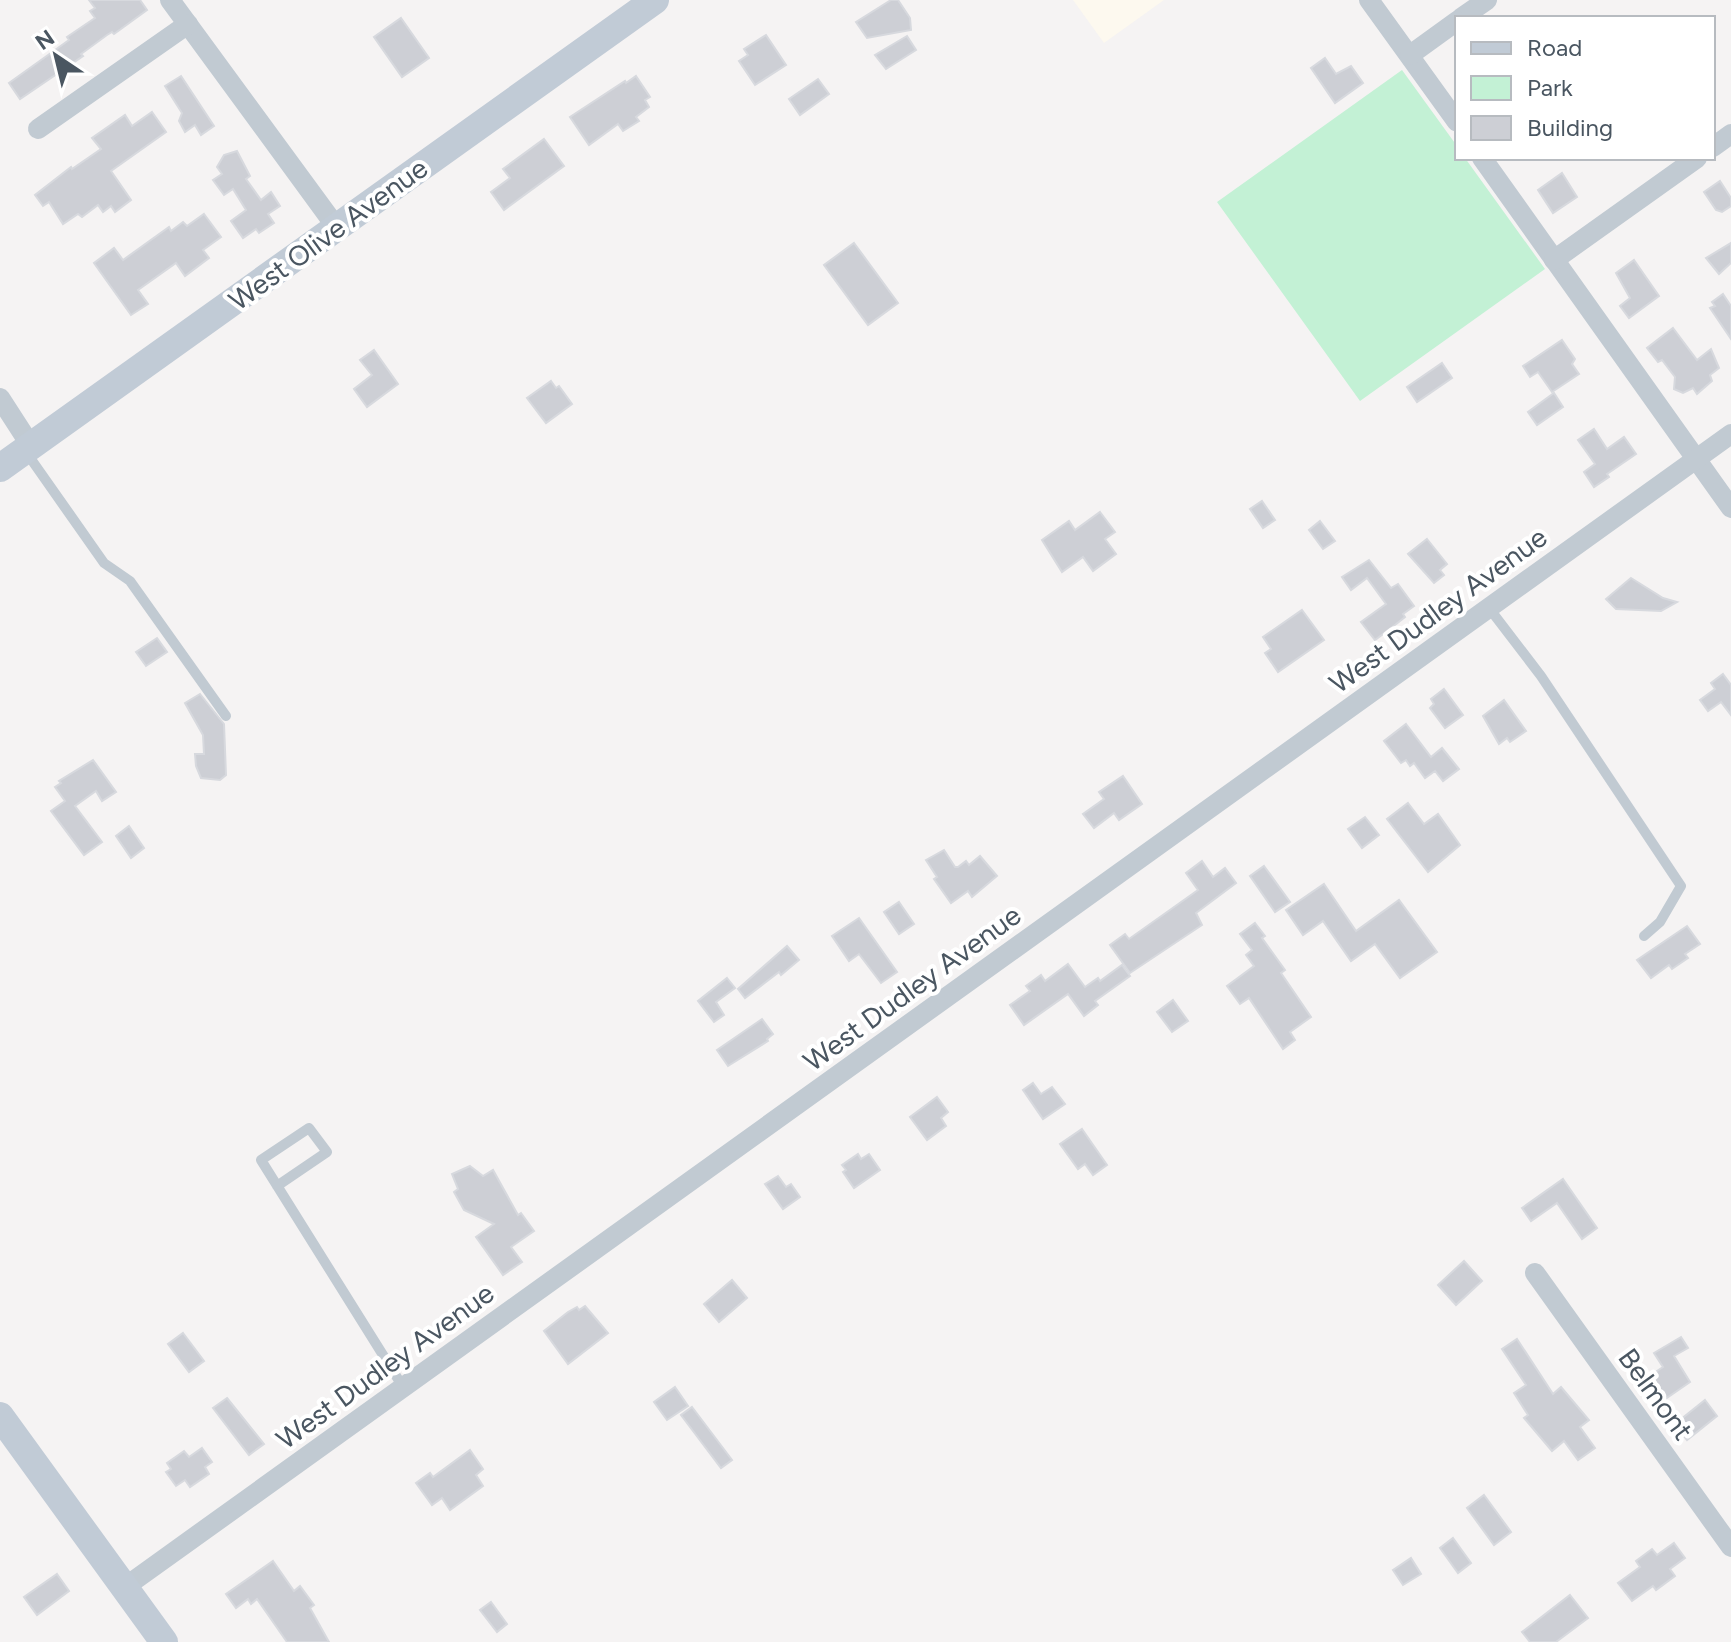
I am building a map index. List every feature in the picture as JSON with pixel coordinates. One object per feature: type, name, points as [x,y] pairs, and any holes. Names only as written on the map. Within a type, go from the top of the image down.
[{"type":"main road","name":"West Olive Avenue","points":[[0,468],[655,0]]},
{"type":"main road","points":[[0,1416],[164,1642]]},
{"type":"street","points":[[170,0],[337,228]]},
{"type":"street","points":[[1369,0],[1455,119]]},
{"type":"street","points":[[1465,16],[1487,0]]},
{"type":"street","points":[[1410,55],[1455,23]]},
{"type":"street","points":[[38,129],[188,24]]},
{"type":"street","points":[[1483,160],[1731,508]]},
{"type":"street","points":[[1554,260],[1694,160]]},
{"type":"street","points":[[0,398],[28,448]]},
{"type":"street","name":"West Dudley Avenue","points":[[125,1587],[1731,434]]},
{"type":"street","name":"Belmont","points":[[1535,1273],[1731,1547]]},
{"type":"lane","points":[[28,448],[104,563],[130,581],[226,716]]},
{"type":"lane","points":[[1489,608],[1541,676],[1681,886],[1660,922],[1644,936]]},
{"type":"lane","points":[[277,1186],[327,1152],[309,1128],[261,1160],[277,1186],[403,1387]]},
{"type":"shaded area","points":[[1073,0],[1164,0],[1104,43]]},
{"type":"green space","points":[[1402,70],[1455,143],[1455,160],[1466,160],[1545,269],[1360,401],[1217,202]]},
{"type":"building","points":[[89,0],[140,0],[147,10],[114,34],[107,35],[81,54],[83,56],[20,99],[9,83],[95,18],[90,11],[95,8]]},
{"type":"building","points":[[891,0],[898,0],[910,18],[911,30],[867,38],[856,22]]},
{"type":"building","points":[[401,18],[429,58],[402,77],[374,37]]},
{"type":"building","points":[[766,35],[786,65],[755,85],[739,61],[748,55],[744,49]]},
{"type":"building","points":[[907,36],[916,50],[886,69],[875,55]]},
{"type":"building","points":[[1325,58],[1336,74],[1351,66],[1363,83],[1335,103],[1311,68]]},
{"type":"building","points":[[181,76],[214,126],[201,135],[195,125],[185,132],[179,121],[182,113],[165,86]]},
{"type":"building","points":[[636,76],[650,97],[645,100],[649,107],[636,117],[639,121],[623,131],[618,124],[589,145],[570,117]]},
{"type":"building","points":[[818,79],[829,94],[800,115],[789,99]]},
{"type":"building","points":[[152,112],[166,132],[111,171],[131,200],[115,212],[111,206],[103,212],[98,205],[82,217],[78,214],[63,224],[49,202],[43,206],[35,195],[101,149],[92,138],[125,115],[132,126]]},
{"type":"building","points":[[544,139],[564,166],[504,210],[491,192],[510,178],[503,169]]},
{"type":"building","points":[[237,151],[250,176],[246,179],[261,200],[271,192],[280,206],[268,214],[274,223],[259,233],[256,229],[243,238],[231,221],[246,210],[233,189],[224,195],[213,180],[222,174],[217,167],[224,155]]},
{"type":"building","points":[[1562,173],[1577,197],[1553,213],[1538,190]]},
{"type":"building","points":[[1720,181],[1731,198],[1731,206],[1722,212],[1716,210],[1704,192]]},
{"type":"building","points":[[204,214],[221,237],[203,250],[209,258],[185,276],[176,263],[138,290],[148,304],[131,315],[94,263],[114,248],[123,260],[169,227],[171,231],[183,222],[187,226]]},
{"type":"building","points":[[854,243],[898,303],[868,325],[824,265]]},
{"type":"building","points":[[1731,243],[1731,263],[1719,274],[1706,258]]},
{"type":"building","points":[[1634,260],[1659,296],[1629,318],[1620,306],[1630,298],[1616,273]]},
{"type":"building","points":[[1723,294],[1731,306],[1731,339],[1710,308],[1715,306],[1712,302]]},
{"type":"building","points":[[1673,328],[1697,360],[1711,349],[1719,368],[1710,375],[1712,381],[1697,394],[1693,388],[1683,393],[1674,389],[1675,377],[1662,360],[1658,362],[1647,348]]},
{"type":"building","points":[[1562,340],[1575,359],[1572,364],[1579,374],[1552,392],[1538,372],[1530,377],[1523,366]]},
{"type":"building","points":[[374,350],[398,384],[367,407],[354,389],[372,375],[360,360]]},
{"type":"building","points":[[1442,363],[1452,378],[1417,402],[1407,387]]},
{"type":"building","points":[[551,381],[556,388],[559,386],[572,404],[546,423],[527,398]]},
{"type":"building","points":[[1554,393],[1563,407],[1537,425],[1528,412]]},
{"type":"building","points":[[1594,429],[1607,449],[1624,437],[1636,454],[1594,487],[1584,472],[1595,464],[1578,440]]},
{"type":"building","points":[[1262,501],[1275,520],[1263,528],[1250,509]]},
{"type":"building","points":[[1100,512],[1115,532],[1105,539],[1116,554],[1093,571],[1083,557],[1062,572],[1042,540],[1069,521],[1075,530]]},
{"type":"building","points":[[1320,521],[1335,541],[1323,549],[1309,530]]},
{"type":"building","points":[[1427,539],[1447,564],[1440,570],[1444,575],[1434,583],[1408,554]]},
{"type":"building","points":[[1369,560],[1391,588],[1398,584],[1414,606],[1375,640],[1361,622],[1386,604],[1367,578],[1351,590],[1342,577]]},
{"type":"building","points":[[1631,578],[1663,598],[1677,602],[1661,611],[1616,609],[1606,599]]},
{"type":"building","points":[[1302,610],[1324,640],[1278,672],[1265,653],[1271,649],[1263,637]]},
{"type":"building","points":[[157,638],[167,652],[146,666],[136,652]]},
{"type":"building","points":[[1723,674],[1731,685],[1731,715],[1721,702],[1708,711],[1700,700],[1715,689],[1711,683]]},
{"type":"building","points":[[1444,689],[1463,715],[1445,728],[1430,708],[1434,704],[1431,699]]},
{"type":"building","points":[[200,694],[224,724],[226,775],[220,780],[201,778],[196,766],[195,754],[204,754],[203,735],[185,703]]},
{"type":"building","points":[[1504,700],[1526,731],[1510,742],[1507,738],[1499,744],[1483,716]]},
{"type":"building","points":[[1406,724],[1431,757],[1442,748],[1459,769],[1443,781],[1435,771],[1425,778],[1414,763],[1410,766],[1406,760],[1401,763],[1384,741]]},
{"type":"building","points":[[93,760],[116,792],[102,801],[96,791],[75,806],[102,842],[84,855],[51,811],[65,801],[55,787],[61,783],[59,781]]},
{"type":"building","points":[[1123,776],[1142,804],[1119,820],[1114,813],[1094,828],[1083,814],[1104,799],[1099,792]]},
{"type":"building","points":[[1408,803],[1424,824],[1438,814],[1460,845],[1428,872],[1387,819]]},
{"type":"building","points":[[1365,817],[1379,835],[1362,848],[1348,829]]},
{"type":"building","points":[[129,826],[144,848],[131,858],[116,836]]},
{"type":"building","points":[[944,850],[955,867],[966,861],[969,865],[980,856],[997,876],[972,897],[968,891],[951,903],[934,879],[937,877],[926,860]]},
{"type":"building","points":[[1202,861],[1213,877],[1225,868],[1236,883],[1196,913],[1202,925],[1130,973],[1110,945],[1125,934],[1129,939],[1198,890],[1186,873]]},
{"type":"building","points":[[1264,866],[1290,902],[1275,912],[1250,876]]},
{"type":"building","points":[[1324,884],[1356,931],[1399,900],[1437,952],[1400,978],[1375,944],[1351,961],[1323,921],[1303,935],[1286,910]]},
{"type":"building","points":[[899,902],[914,924],[899,934],[884,912]]},
{"type":"building","points":[[859,918],[897,972],[881,983],[859,954],[849,961],[832,936]]},
{"type":"building","points":[[1255,923],[1285,970],[1281,973],[1311,1017],[1290,1032],[1295,1040],[1283,1049],[1249,998],[1240,1004],[1227,986],[1254,966],[1246,955],[1252,950],[1240,934]]},
{"type":"building","points":[[1687,926],[1700,944],[1685,954],[1688,958],[1672,969],[1669,965],[1651,978],[1637,960]]},
{"type":"building","points":[[787,946],[799,960],[745,998],[738,989]]},
{"type":"building","points":[[1068,964],[1085,987],[1098,978],[1100,981],[1122,965],[1130,976],[1095,1001],[1098,1005],[1084,1016],[1068,994],[1024,1025],[1010,1005],[1030,991],[1026,986],[1041,975],[1045,981]]},
{"type":"building","points":[[727,978],[735,988],[716,1002],[724,1015],[714,1022],[698,1001]]},
{"type":"building","points":[[1173,1000],[1188,1021],[1172,1032],[1157,1012]]},
{"type":"building","points":[[762,1019],[773,1034],[768,1041],[728,1066],[717,1050]]},
{"type":"building","points":[[1033,1083],[1041,1094],[1052,1087],[1065,1104],[1043,1119],[1023,1090]]},
{"type":"building","points":[[937,1097],[948,1112],[941,1118],[946,1126],[927,1140],[910,1117]]},
{"type":"building","points":[[1082,1129],[1107,1165],[1093,1175],[1085,1164],[1078,1169],[1060,1144]]},
{"type":"building","points":[[858,1154],[861,1159],[869,1154],[880,1170],[854,1188],[842,1165]]},
{"type":"building","points":[[470,1166],[483,1176],[493,1170],[518,1215],[521,1213],[534,1231],[511,1247],[522,1262],[503,1275],[476,1237],[494,1224],[464,1210],[454,1192],[458,1189],[452,1174]]},
{"type":"building","points":[[778,1176],[786,1187],[791,1184],[800,1197],[783,1209],[765,1184]]},
{"type":"building","points":[[1563,1179],[1597,1228],[1582,1239],[1557,1203],[1531,1221],[1522,1208]]},
{"type":"building","points":[[1464,1261],[1482,1281],[1456,1305],[1438,1285]]},
{"type":"building","points":[[732,1280],[747,1298],[719,1322],[704,1304]]},
{"type":"building","points":[[585,1306],[608,1333],[568,1364],[544,1331],[568,1312]]},
{"type":"building","points":[[183,1333],[204,1361],[189,1372],[168,1344]]},
{"type":"building","points":[[1681,1337],[1688,1348],[1674,1356],[1690,1382],[1655,1406],[1639,1383],[1663,1367],[1654,1353]]},
{"type":"building","points":[[1517,1339],[1553,1394],[1561,1387],[1589,1420],[1580,1427],[1595,1448],[1578,1460],[1564,1441],[1552,1451],[1524,1418],[1528,1415],[1514,1393],[1526,1385],[1502,1349]]},
{"type":"building","points":[[675,1387],[688,1406],[667,1420],[654,1402]]},
{"type":"building","points":[[227,1398],[264,1444],[249,1455],[213,1408]]},
{"type":"building","points":[[1705,1400],[1717,1416],[1687,1440],[1675,1424]]},
{"type":"building","points":[[692,1407],[732,1460],[721,1468],[681,1415]]},
{"type":"building","points":[[202,1448],[212,1462],[205,1467],[209,1474],[190,1487],[185,1480],[176,1486],[166,1472],[171,1469],[167,1463],[184,1451],[189,1457]]},
{"type":"building","points":[[470,1450],[483,1469],[476,1475],[483,1486],[450,1510],[442,1498],[432,1505],[416,1483],[430,1473],[433,1477]]},
{"type":"building","points":[[1484,1495],[1511,1532],[1494,1545],[1467,1508]]},
{"type":"building","points":[[1453,1538],[1471,1563],[1458,1573],[1440,1548]]},
{"type":"building","points":[[1674,1543],[1685,1558],[1670,1569],[1675,1576],[1656,1590],[1653,1586],[1632,1601],[1618,1583],[1640,1567],[1636,1561],[1652,1549],[1657,1555]]},
{"type":"building","points":[[1411,1558],[1421,1574],[1403,1585],[1393,1570]]},
{"type":"building","points":[[273,1561],[294,1591],[300,1586],[314,1605],[310,1608],[329,1642],[287,1642],[257,1599],[251,1604],[248,1599],[236,1608],[226,1594]]},
{"type":"building","points":[[57,1574],[69,1591],[37,1615],[24,1597]]},
{"type":"building","points":[[1570,1595],[1588,1618],[1556,1642],[1530,1642],[1522,1632]]},
{"type":"building","points":[[491,1602],[507,1624],[497,1632],[480,1610]]}]
